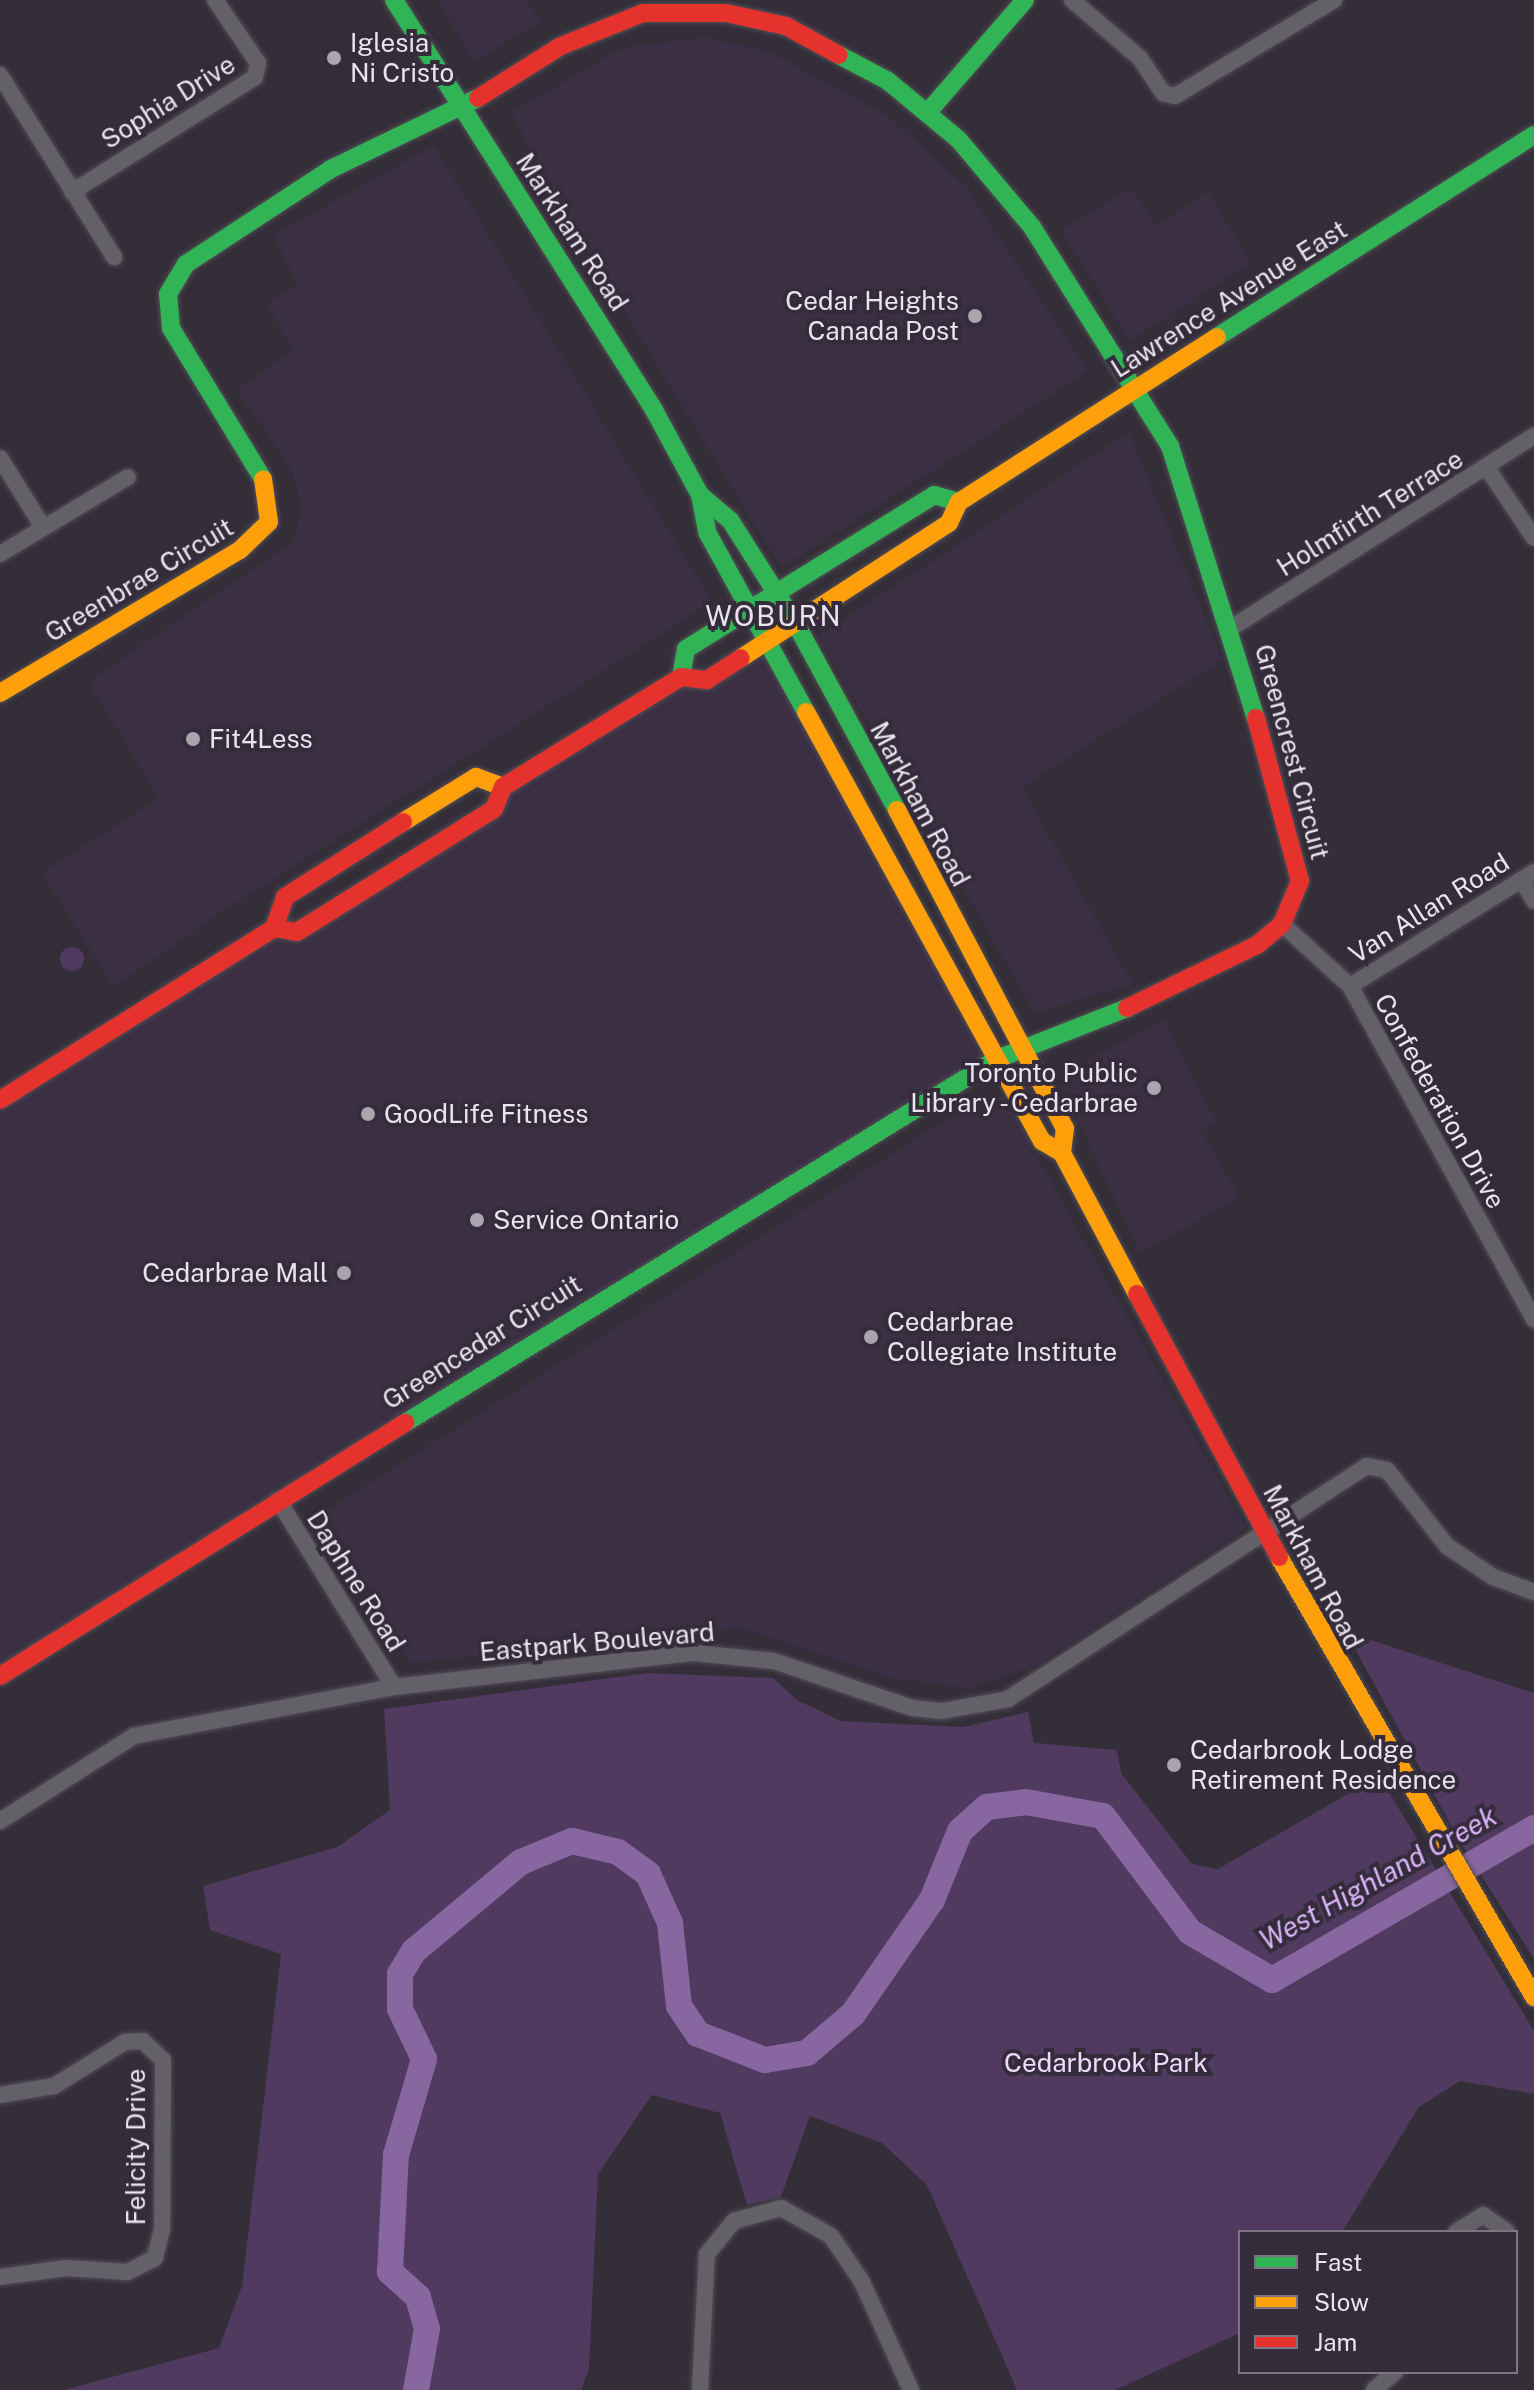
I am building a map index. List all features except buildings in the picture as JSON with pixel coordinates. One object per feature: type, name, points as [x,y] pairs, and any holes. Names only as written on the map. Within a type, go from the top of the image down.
[{"type":"main road","name":"Markham Road","points":[[394,0],[654,410],[700,495],[707,532],[1042,1141],[1062,1153],[1263,1529],[1467,1890],[1534,1997]]},
{"type":"main road","points":[[928,112],[1025,0]]},
{"type":"main road","name":"Greenbrae Circuit","points":[[0,693],[240,550],[269,522],[270,490],[171,328],[168,294],[186,264],[331,169],[460,106],[561,46],[642,7]]},
{"type":"main road","name":"Greencrest Circuit","points":[[642,7],[704,11],[786,26],[888,81],[928,112],[1004,189],[1170,446],[1231,628],[1299,867],[1282,924]]},
{"type":"main road","name":"Lawrence Avenue East","points":[[0,1100],[274,928],[297,932],[494,809],[503,787],[681,677],[707,680],[949,523],[959,502],[1532,137]]},
{"type":"main road","name":"Markham Road","points":[[700,495],[730,520],[796,624],[1027,1050],[1065,1128],[1062,1153]]},
{"type":"main road","points":[[681,677],[686,649],[934,495],[959,502]]},
{"type":"main road","points":[[274,928],[285,897],[352,853],[476,777],[503,787]]},
{"type":"main road","points":[[997,1059],[1027,1050],[1214,967],[1282,924]]},
{"type":"main road","name":"Greencedar Circuit","points":[[0,1676],[278,1500],[997,1059]]},
{"type":"street","name":"Sophia Drive","points":[[72,192],[255,77],[258,63],[215,0]]},
{"type":"street","points":[[1072,0],[1140,58],[1163,93],[1175,96],[1334,0]]},
{"type":"street","points":[[0,75],[114,257]]},
{"type":"street","name":"Holmfirth Terrace","points":[[1231,628],[1534,436]]},
{"type":"street","points":[[0,458],[43,527]]},
{"type":"street","points":[[1487,468],[1534,538]]},
{"type":"street","points":[[0,554],[128,477]]},
{"type":"street","points":[[1528,876],[1534,901]]},
{"type":"street","name":"Van Allan Road","points":[[1350,986],[1528,876]]},
{"type":"street","name":"Confederation Drive","points":[[1282,924],[1350,986],[1534,1320]]},
{"type":"street","name":"Eastpark Boulevard","points":[[0,1821],[134,1736],[394,1687],[735,1654],[942,1711],[1029,1689],[1263,1529],[1380,1465],[1447,1546],[1493,1577],[1534,1592]]},
{"type":"street","name":"Daphne Road","points":[[278,1500],[394,1687]]},
{"type":"street","name":"Felicity Drive","points":[[0,2095],[54,2086],[125,2042],[143,2041],[163,2060],[162,2229],[155,2258],[127,2272],[66,2268],[0,2277]]},
{"type":"street","points":[[700,2390],[707,2254],[734,2221],[781,2208],[831,2236],[862,2282],[911,2390]]},
{"type":"street","points":[[1459,2230],[1483,2215],[1504,2230]]},
{"type":"street","points":[[1374,2390],[1393,2374]]},
{"type":"shaded area","points":[[437,0],[527,0],[540,22],[474,61]]},
{"type":"shaded area","points":[[706,37],[772,53],[889,117],[967,188],[1088,371],[781,568],[553,194],[512,112],[622,48]]},
{"type":"shaded area","points":[[434,146],[712,602],[226,909],[114,987],[42,873],[159,798],[88,682],[293,542],[301,510],[293,471],[236,390],[293,351],[267,303],[298,285],[273,235]]},
{"type":"shaded area","points":[[1131,189],[1157,226],[1208,192],[1251,262],[1130,341],[1061,231]]},
{"type":"shaded area","points":[[1129,432],[1222,660],[1022,787],[1132,984],[1035,1013],[818,636]]},
{"type":"shaded area","points":[[769,640],[997,1059],[0,1676],[0,1100],[274,928],[297,932],[419,856],[503,787],[681,677],[707,680]]},
{"type":"shaded area","points":[[1164,1020],[1216,1121],[1200,1130],[1240,1198],[1140,1252],[1061,1086],[1070,1070]]},
{"type":"shaded area","name":"Cedarbrae Collegiate Institute","points":[[1001,1093],[1246,1528],[1038,1665],[969,1688],[894,1679],[740,1628],[411,1663],[325,1511],[984,1096]]},
{"type":"green space","points":[[72,947],[83,954],[84,959],[77,970],[72,971],[61,964],[60,959],[67,948]]},
{"type":"green space","points":[[1346,1632],[1534,1693],[1534,1959],[1460,1842]]},
{"type":"green space","name":"Cedarbrook Park","points":[[647,1673],[773,1678],[797,1700],[841,1721],[963,1727],[1028,1712],[1034,1743],[1117,1750],[1121,1773],[1192,1864],[1218,1869],[1379,1776],[1534,2031],[1534,2094],[1460,2081],[1419,2107],[1343,2230],[1238,2230],[1238,2334],[1115,2390],[1017,2390],[927,2185],[882,2143],[810,2116],[781,2197],[747,2205],[720,2113],[652,2095],[598,2174],[589,2369],[581,2390],[64,2390],[219,2348],[242,2286],[281,1954],[210,1930],[203,1886],[337,1847],[390,1810],[384,1709]]},
{"type":"waterway","name":"West Highland Creek","points":[[416,2390],[427,2329],[418,2297],[390,2272],[396,2155],[424,2059],[400,2009],[400,1974],[414,1951],[521,1862],[572,1841],[618,1852],[648,1874],[670,1923],[679,2006],[698,2034],[765,2060],[807,2053],[853,2014],[932,1900],[960,1831],[987,1807],[1026,1802],[1103,1816],[1190,1932],[1272,1980],[1534,1828]]},
{"type":"traffic: fast","points":[[394,0],[654,410],[700,495],[707,532],[806,712]]},
{"type":"traffic: fast","points":[[928,112],[1025,0]]},
{"type":"traffic: fast","points":[[839,55],[888,81],[959,140],[1032,227],[1170,446],[1256,718]]},
{"type":"traffic: fast","points":[[263,479],[171,328],[168,294],[186,264],[331,169],[478,98]]},
{"type":"traffic: fast","points":[[1217,337],[1534,135]]},
{"type":"traffic: fast","points":[[700,495],[730,520],[796,624],[897,810]]},
{"type":"traffic: fast","points":[[681,677],[686,649],[934,495],[959,502]]},
{"type":"traffic: fast","points":[[405,1423],[997,1059],[1127,1008]]},
{"type":"traffic: slow","points":[[741,658],[949,523],[959,502],[1217,337]]},
{"type":"traffic: slow","points":[[0,693],[240,550],[269,522],[263,479]]},
{"type":"traffic: slow","points":[[806,712],[1042,1141],[1062,1153],[1137,1294]]},
{"type":"traffic: slow","points":[[403,822],[476,777],[503,787]]},
{"type":"traffic: slow","points":[[897,810],[1065,1128],[1062,1153]]},
{"type":"traffic: slow","points":[[1279,1557],[1534,1997]]},
{"type":"traffic: jam","points":[[478,98],[561,46],[643,13],[726,13],[786,26],[839,55]]},
{"type":"traffic: jam","points":[[274,928],[297,932],[494,809],[503,787],[681,677],[707,680],[741,658]]},
{"type":"traffic: jam","points":[[1127,1008],[1257,945],[1282,924],[1300,881],[1256,718]]},
{"type":"traffic: jam","points":[[0,1100],[274,928],[285,897],[403,822]]},
{"type":"traffic: jam","points":[[1137,1294],[1279,1557]]},
{"type":"traffic: jam","points":[[0,1676],[405,1423]]},
{"type":"place","name":"Iglesia Ni Cristo","points":[[334,58]]},
{"type":"place","name":"Cedar Heights Canada Post","points":[[975,316]]},
{"type":"place","name":"Fit4Less","points":[[193,739]]},
{"type":"place","name":"Toronto Public Library - Cedarbrae","points":[[1154,1088]]},
{"type":"place","name":"GoodLife Fitness","points":[[368,1114]]},
{"type":"place","name":"Service Ontario","points":[[477,1220]]},
{"type":"place","name":"Cedarbrae Mall","points":[[344,1273]]},
{"type":"place","name":"Cedarbrae Collegiate Institute","points":[[871,1337]]},
{"type":"place","name":"Cedarbrook Lodge Retirement Residence","points":[[1174,1765]]},
{"type":"district","name":"WOBURN","points":[[774,616]]}]
